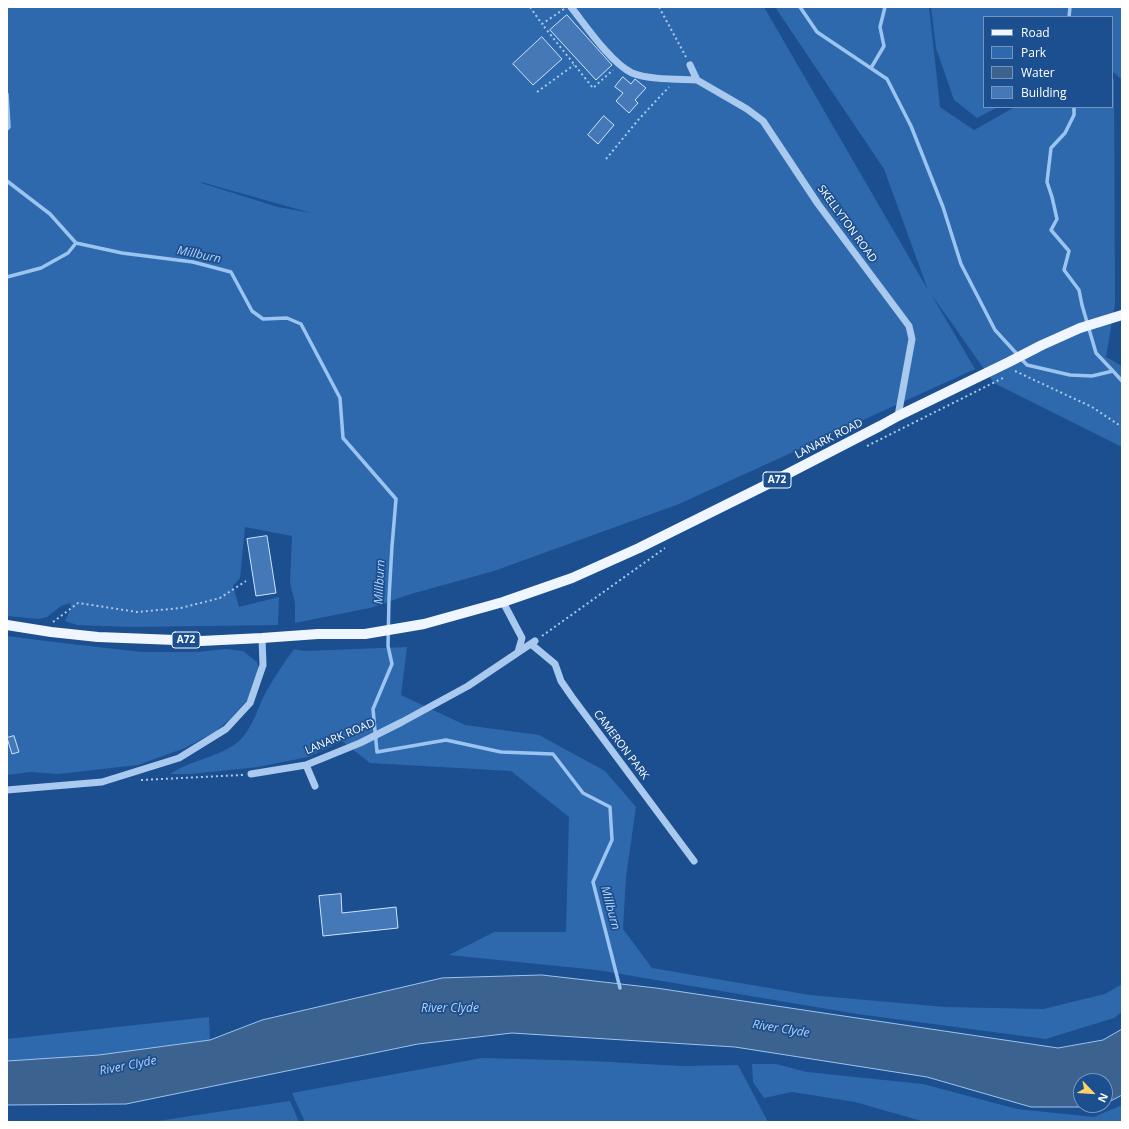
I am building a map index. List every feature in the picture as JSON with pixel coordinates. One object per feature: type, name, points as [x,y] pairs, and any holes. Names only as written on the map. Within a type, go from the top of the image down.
[{"type":"main road","name":"LANARK ROAD","points":[[7,625],[98,637],[201,641],[318,634],[365,634],[424,624],[503,602],[572,578],[639,548],[764,486],[898,416],[1042,345],[1080,328],[1122,315]]},
{"type":"street","name":"SKELLYTON ROAD","points":[[571,7],[606,50],[620,64],[634,74],[666,79],[697,80],[747,109],[763,121],[818,204],[909,326],[912,339],[898,416]]},
{"type":"street","points":[[690,64],[697,80]]},
{"type":"street","points":[[503,602],[522,638],[518,652]]},
{"type":"street","points":[[7,790],[102,782],[179,758],[226,729],[250,703],[263,666],[262,638]]},
{"type":"street","name":"LANARK ROAD","points":[[251,774],[306,765],[360,743],[468,686],[533,642]]},
{"type":"street","name":"CAMERON PARK","points":[[533,642],[555,664],[561,681],[572,697],[694,861]]},
{"type":"street","points":[[306,765],[315,786]]},
{"type":"path","points":[[530,7],[593,88],[620,64]]},
{"type":"path","points":[[542,24],[567,7]]},
{"type":"path","points":[[659,7],[690,64]]},
{"type":"path","points":[[537,92],[574,65]]},
{"type":"path","points":[[606,159],[639,119],[676,79]]},
{"type":"path","points":[[1009,362],[1013,370],[1092,407],[1122,427]]},
{"type":"path","points":[[533,642],[666,547]]},
{"type":"path","points":[[51,632],[53,621],[78,603],[137,612],[181,608],[220,598],[246,581]]},
{"type":"path","points":[[140,780],[251,774]]},
{"type":"green space","points":[[7,7],[764,7],[928,290],[884,169],[775,7],[929,7],[940,107],[974,130],[1013,108],[1113,108],[1113,78],[1114,79],[1115,304],[1106,357],[1122,366],[1122,447],[994,383],[931,294],[975,369],[679,504],[494,571],[411,594],[370,608],[295,623],[295,603],[290,583],[292,536],[245,527],[240,578],[233,586],[239,607],[279,597],[278,625],[131,627],[77,625],[65,621],[71,608],[70,603],[61,606],[47,617],[39,619],[7,616]],"holes":[[[201,182],[311,213],[278,207]]]},
{"type":"green space","points":[[931,7],[1122,7],[1122,116],[1121,79],[1113,72],[1113,16],[983,16],[983,108],[996,108],[977,118],[954,100],[936,48]]},
{"type":"green space","points":[[7,636],[142,652],[198,652],[225,649],[243,651],[257,662],[259,670],[248,699],[231,718],[216,731],[185,748],[138,765],[58,774],[30,772],[7,775]]},
{"type":"green space","points":[[407,647],[401,695],[465,725],[539,735],[605,771],[636,807],[626,877],[623,929],[652,968],[810,995],[945,1007],[1043,1009],[1105,994],[1122,984],[1122,1012],[1114,1018],[1046,1039],[857,1014],[597,970],[449,955],[494,932],[566,932],[569,817],[511,771],[370,763],[342,741],[308,757],[258,767],[191,774],[170,774],[185,766],[218,753],[234,745],[240,740],[254,720],[263,697],[270,685],[294,649],[304,651]]},
{"type":"green space","points":[[209,1017],[210,1040],[99,1055],[7,1061],[7,1039]]},
{"type":"green space","points":[[482,1058],[592,1061],[681,1066],[738,1065],[768,1122],[305,1122],[292,1093]]},
{"type":"green space","points":[[752,1064],[776,1064],[807,1072],[923,1084],[1017,1109],[1094,1117],[1103,1113],[1113,1113],[1113,1109],[1122,1105],[1122,1122],[925,1122],[855,1102],[792,1092],[764,1098],[753,1082]]},
{"type":"green space","points":[[290,1101],[299,1122],[151,1122]]},
{"type":"water","name":"River Clyde","points":[[542,975],[656,988],[1058,1048],[1103,1040],[1122,1029],[1122,1095],[1113,1100],[1113,1073],[1073,1073],[1073,1107],[1031,1107],[927,1077],[735,1047],[512,1033],[418,1044],[126,1104],[7,1105],[7,1061],[99,1055],[210,1040],[262,1020],[442,978]]},
{"type":"building","points":[[567,15],[612,65],[596,80],[550,30]]},
{"type":"building","points":[[542,37],[562,59],[533,85],[513,64]]},
{"type":"building","points":[[623,77],[631,84],[635,79],[646,88],[635,100],[638,103],[629,113],[616,101],[623,93],[615,87]]},
{"type":"building","points":[[604,116],[614,125],[598,144],[588,135]]},
{"type":"building","points":[[267,536],[276,593],[256,596],[247,539]]},
{"type":"building","points":[[14,736],[19,752],[12,754],[7,738]]},
{"type":"building","points":[[341,894],[342,913],[396,907],[398,928],[323,936],[319,896]]},
{"type":"waterway","points":[[800,7],[817,32],[887,79],[911,126],[943,207],[961,264],[995,330],[1027,365],[1070,375],[1092,376],[1113,371],[1122,381]]},
{"type":"waterway","points":[[871,68],[884,46],[880,27],[885,7]]},
{"type":"waterway","points":[[1069,16],[1070,7]]},
{"type":"waterway","name":"Millburn","points":[[7,94],[9,127],[7,129]]},
{"type":"waterway","points":[[1074,108],[1074,115],[1065,133],[1051,148],[1047,182],[1057,219],[1051,230],[1069,251],[1064,270],[1079,290],[1096,353],[1113,371]]},
{"type":"waterway","name":"Millburn","points":[[7,181],[50,214],[76,243],[122,253],[193,262],[231,272],[252,311],[263,319],[287,318],[301,324],[340,398],[343,438],[396,499],[389,598],[388,646],[392,664],[373,709],[377,752],[446,740],[501,752],[553,754],[583,793],[610,807],[612,840],[593,882],[620,988]]},
{"type":"waterway","points":[[7,277],[41,268],[68,253],[76,243]]}]
